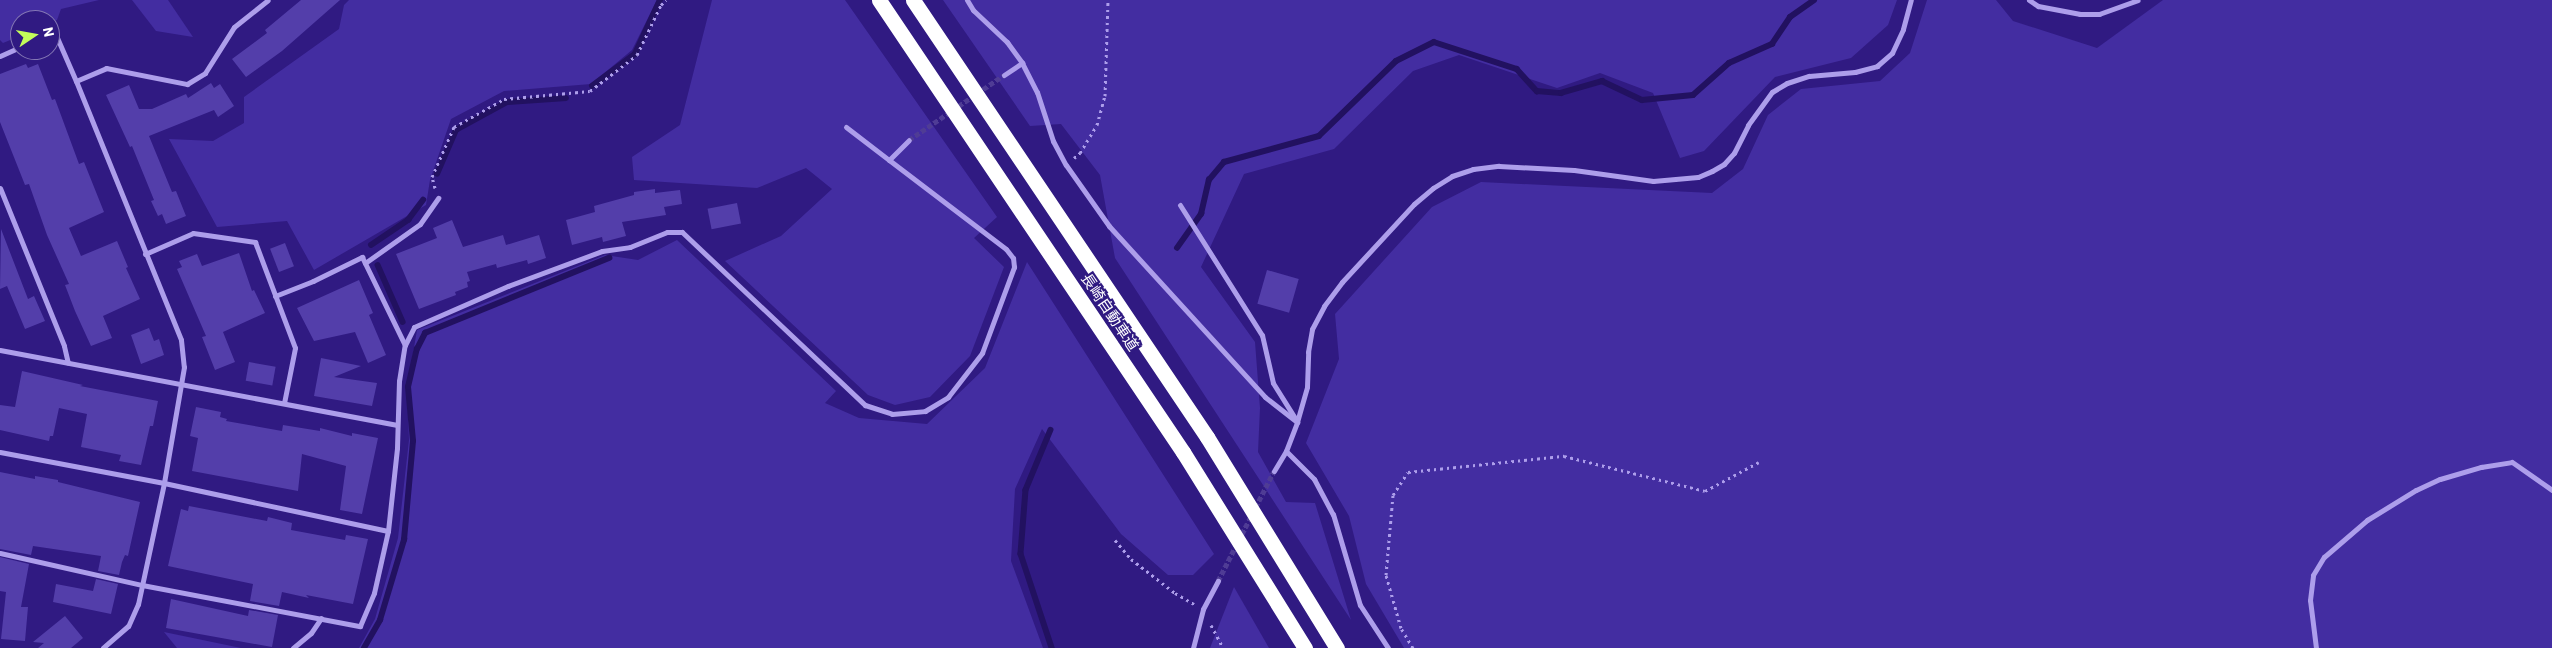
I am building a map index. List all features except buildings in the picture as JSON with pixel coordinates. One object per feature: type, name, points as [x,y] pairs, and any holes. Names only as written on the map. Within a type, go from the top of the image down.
[{"type":"highway","name":"長崎自動車道","points":[[880,0],[1183,452],[1305,648]]},
{"type":"highway","name":"長崎自動車道","points":[[913,0],[1206,437],[1337,648]]},
{"type":"street","points":[[76,81],[106,68],[187,84],[205,73],[234,27],[268,0]]},
{"type":"street","points":[[967,0],[974,10],[1007,42],[1022,63],[1037,92],[1053,141],[1066,164],[1109,226],[1265,397],[1297,422]]},
{"type":"street","points":[[1274,472],[1286,450],[1297,422],[1307,387],[1308,352],[1312,329],[1324,306],[1342,282],[1414,204],[1433,188],[1452,176],[1473,169],[1499,166],[1574,170],[1654,181],[1688,178],[1712,172],[1724,164],[1734,153],[1748,125],[1772,92],[1787,83],[1809,76],[1855,72],[1877,66],[1892,53],[1903,29],[1911,0]]},
{"type":"street","points":[[2029,0],[2038,6],[2080,14],[2098,14],[2138,0]]},
{"type":"street","points":[[60,44],[181,340],[184,367],[183,385],[164,483],[138,604],[128,626],[103,648]]},
{"type":"street","points":[[1004,75],[1022,63]]},
{"type":"street","points":[[0,553],[142,585],[360,626],[374,593],[388,531],[397,448],[396,425],[399,381],[405,344],[414,327],[508,286],[602,251],[630,247],[667,232],[682,232],[865,405],[892,414],[925,411],[948,397],[982,353],[1014,267],[1013,258],[1006,249],[846,128]]},
{"type":"street","points":[[890,160],[909,140]]},
{"type":"street","points":[[0,188],[64,346],[68,363]]},
{"type":"street","points":[[365,263],[420,224],[438,198]]},
{"type":"street","points":[[1180,206],[1262,335],[1273,382],[1297,422]]},
{"type":"street","points":[[145,254],[193,233],[255,242],[295,348],[284,403]]},
{"type":"street","points":[[276,296],[314,281],[362,257],[405,344]]},
{"type":"street","points":[[0,350],[396,425]]},
{"type":"street","points":[[1286,450],[1314,479],[1333,514],[1360,605],[1388,648]]},
{"type":"street","points":[[0,452],[164,483],[388,531]]},
{"type":"street","points":[[2316,648],[2310,600],[2313,575],[2324,557],[2367,520],[2416,490],[2440,479],[2481,467],[2512,462],[2552,490]]},
{"type":"street","points":[[1192,648],[1203,609],[1218,581]]},
{"type":"street","points":[[293,648],[311,633],[320,618]]},
{"type":"path","points":[[438,198],[432,178],[454,127],[504,99],[590,91],[637,55],[661,4],[666,0]]},
{"type":"path","points":[[1066,164],[1080,153],[1097,125],[1105,96],[1108,0]]},
{"type":"path","points":[[1412,648],[1401,628],[1386,575],[1393,496],[1408,472],[1564,456],[1705,491],[1759,462]]},
{"type":"path","points":[[1115,540],[1131,559],[1175,593],[1203,609],[1223,648]]},
{"type":"shaded area","points":[[0,0],[99,0],[61,9],[60,12],[60,10],[10,10],[10,40],[3,43],[0,40]]},
{"type":"shaded area","points":[[132,0],[168,0],[193,37],[156,31]]},
{"type":"shaded area","points":[[349,0],[657,0],[632,50],[591,84],[504,91],[451,119],[430,180],[426,205],[314,270],[287,221],[217,227],[169,139],[213,141],[244,123],[244,97],[339,29],[344,5]]},
{"type":"shaded area","points":[[712,0],[845,0],[997,217],[974,238],[1004,267],[970,356],[930,397],[895,405],[868,395],[725,261],[781,236],[832,189],[806,168],[757,188],[634,180],[632,157],[680,125]]},
{"type":"shaded area","points":[[943,0],[1897,0],[1888,25],[1851,58],[1775,77],[1704,151],[1680,158],[1653,93],[1600,73],[1557,88],[1459,55],[1413,71],[1334,149],[1244,174],[1201,267],[1255,342],[1260,408],[1258,452],[1286,502],[1315,503],[1351,620],[1115,258],[1100,175],[1061,124],[1030,126]]},
{"type":"shaded area","points":[[1927,0],[1996,0],[2013,21],[2097,48],[2163,0],[2552,0],[2552,648],[1404,648],[1366,584],[1349,516],[1306,443],[1339,359],[1335,314],[1432,207],[1481,182],[1712,193],[1743,169],[1768,115],[1801,89],[1880,81],[1910,53]]},
{"type":"shaded area","points":[[677,240],[836,391],[825,403],[859,418],[927,424],[985,368],[1027,262],[1214,554],[1193,575],[1168,575],[1121,534],[1042,429],[1015,489],[1011,561],[1043,648],[359,648],[375,619],[398,538],[409,440],[407,389],[417,330],[605,255],[638,260]]},
{"type":"shaded area","points":[[1234,587],[1269,648],[1210,648]]},
{"type":"shaded area","points":[[164,632],[241,648],[177,648]]},
{"type":"waterway","points":[[592,86],[635,54],[660,0]]},
{"type":"waterway","points":[[1177,248],[1201,214],[1209,180],[1224,162],[1319,136],[1396,61],[1434,42],[1517,69],[1537,91],[1561,93],[1602,81],[1642,100],[1693,95],[1729,63],[1772,44],[1790,17],[1814,0]]},
{"type":"waterway","points":[[437,174],[456,130],[507,102],[566,98]]},
{"type":"waterway","points":[[371,245],[408,220],[423,200]]},
{"type":"waterway","points":[[364,648],[380,620],[404,540],[413,441],[408,387],[417,349],[425,333],[609,258]]},
{"type":"waterway","points":[[378,265],[403,322]]},
{"type":"waterway","points":[[1051,430],[1026,490],[1021,554],[1052,648]]},
{"type":"tunnel","points":[[909,140],[1004,75]]},
{"type":"tunnel","points":[[1218,581],[1274,471]]}]
